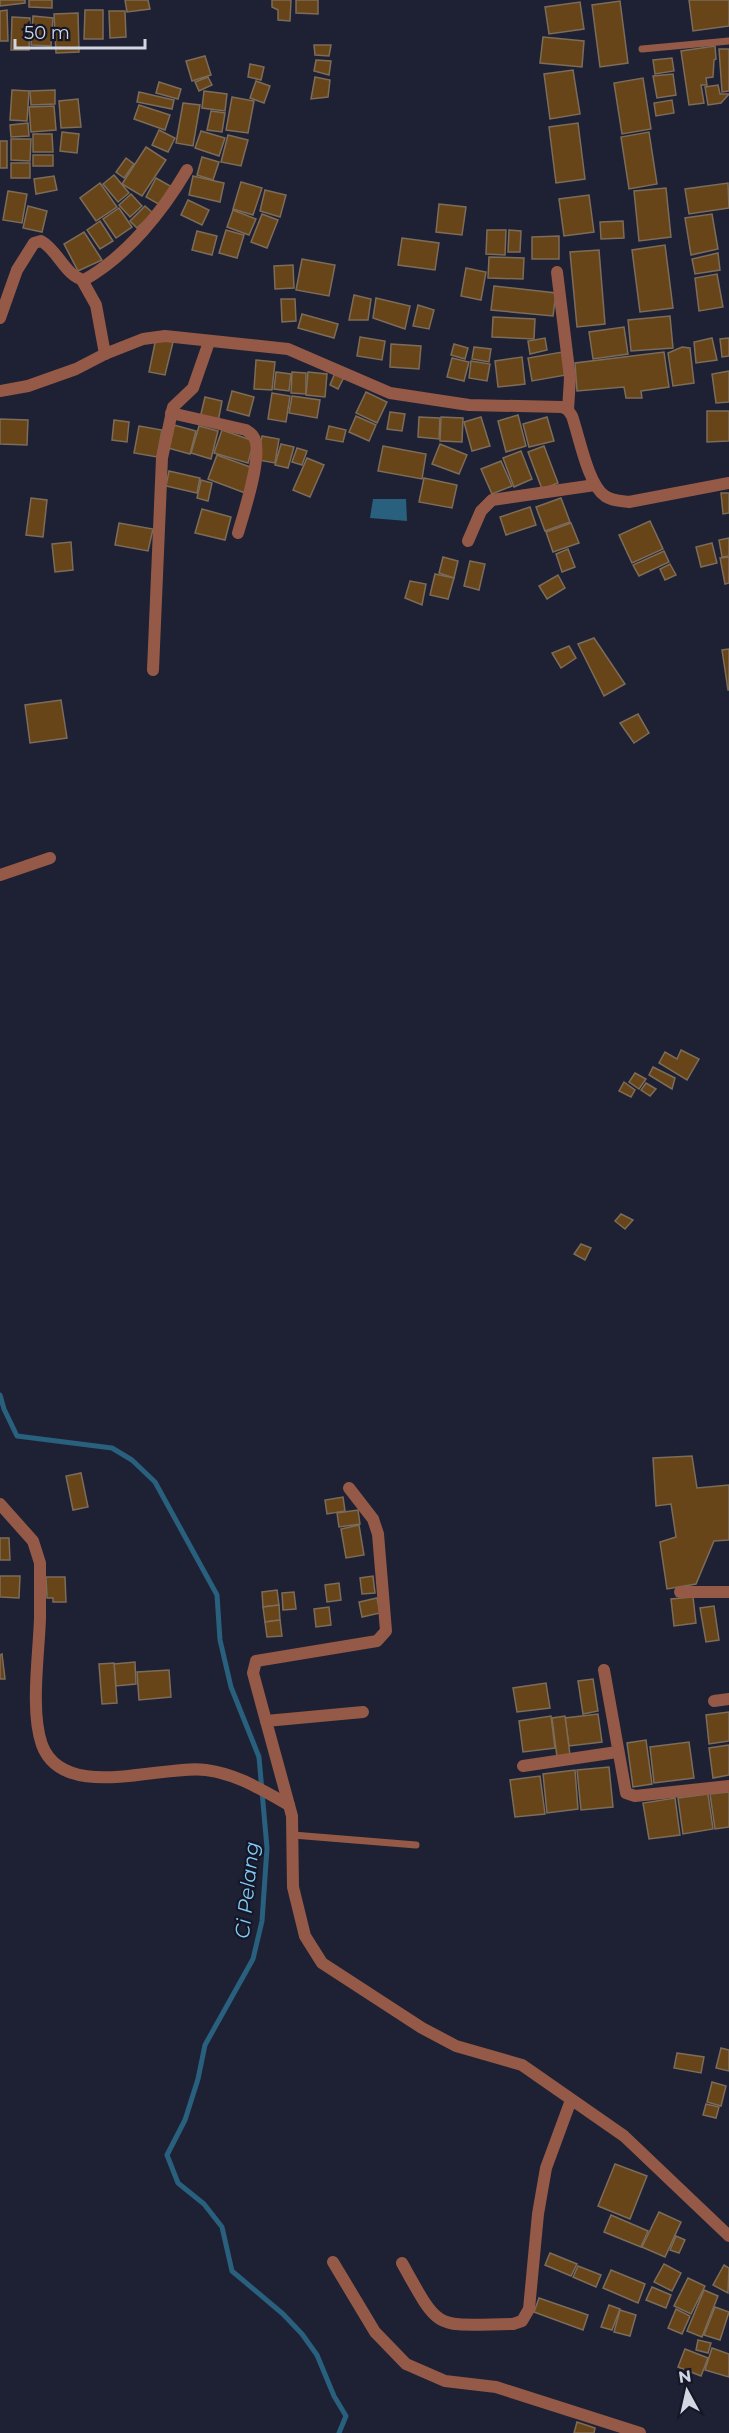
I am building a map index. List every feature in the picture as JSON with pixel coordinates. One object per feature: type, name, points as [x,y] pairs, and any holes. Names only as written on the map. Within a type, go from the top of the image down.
[{"type":"street","points":[[82,280],[113,259],[158,214],[187,170]]},
{"type":"street","points":[[0,318],[17,270],[30,249],[38,241],[47,244],[68,269],[82,280],[96,305],[105,354]]},
{"type":"street","points":[[557,272],[570,378],[568,410],[595,485],[605,496],[628,502],[729,483]]},
{"type":"street","points":[[0,391],[28,386],[66,373],[105,354],[154,337],[270,345],[288,349],[390,393],[469,405],[554,405],[568,410]]},
{"type":"street","points":[[153,670],[159,491],[171,413],[173,407],[192,388],[208,342]]},
{"type":"street","points":[[171,413],[246,430],[253,436],[256,445],[255,459],[238,533]]},
{"type":"street","points":[[468,541],[481,511],[492,500],[595,485]]},
{"type":"street","points":[[0,875],[50,858]]},
{"type":"street","points":[[350,1488],[373,1519],[378,1534],[386,1631],[377,1641],[256,1661],[253,1673],[289,1805],[293,1835],[293,1887],[305,1936],[322,1964],[422,2028],[456,2046],[522,2065],[624,2136],[729,2236]]},
{"type":"street","points":[[0,1504],[26,1530],[33,1541],[40,1563],[37,1701],[42,1743],[49,1759],[60,1768],[75,1775],[121,1776],[202,1769],[226,1773],[289,1805]]},
{"type":"street","points":[[680,1592],[729,1592]]},
{"type":"street","points":[[604,1670],[623,1786],[630,1795],[729,1786]]},
{"type":"street","points":[[714,1701],[729,1699]]},
{"type":"street","points":[[266,1721],[363,1713]]},
{"type":"street","points":[[523,1766],[617,1752]]},
{"type":"street","points":[[402,2263],[430,2313],[438,2320],[449,2325],[513,2324],[522,2321],[529,2309],[538,2214],[546,2168],[571,2100]]},
{"type":"street","points":[[333,2262],[375,2332],[406,2364],[445,2381],[496,2387],[640,2433]]},
{"type":"lane","points":[[642,49],[729,41]]},
{"type":"lane","points":[[293,1835],[416,1845]]},
{"type":"water","points":[[373,499],[406,499],[407,521],[370,518]]},
{"type":"building","points":[[0,0],[25,0],[25,3],[0,6]]},
{"type":"building","points":[[29,0],[52,0],[52,8],[29,7]]},
{"type":"building","points":[[125,0],[148,0],[150,9],[127,12]]},
{"type":"building","points":[[272,0],[291,0],[290,21],[278,20],[278,10],[272,7]]},
{"type":"building","points":[[296,0],[318,0],[318,14],[296,13]]},
{"type":"building","points":[[689,0],[729,0],[729,26],[693,31]]},
{"type":"building","points":[[620,1],[628,63],[600,67],[592,5]]},
{"type":"building","points":[[580,2],[584,29],[549,34],[545,7]]},
{"type":"building","points":[[7,10],[8,41],[0,41],[0,11]]},
{"type":"building","points":[[85,10],[103,10],[103,39],[84,39]]},
{"type":"building","points":[[109,11],[125,11],[126,37],[110,38]]},
{"type":"building","points":[[78,13],[79,52],[56,53],[54,14]]},
{"type":"building","points":[[33,16],[53,18],[51,46],[31,45]]},
{"type":"building","points":[[12,17],[30,18],[29,50],[11,50]]},
{"type":"building","points":[[543,37],[584,41],[582,67],[540,63]]},
{"type":"building","points":[[314,45],[331,45],[329,56],[315,55]]},
{"type":"building","points":[[715,46],[716,59],[714,60],[713,77],[706,78],[707,85],[701,85],[704,103],[689,105],[681,51]]},
{"type":"building","points":[[719,49],[729,49],[729,91],[722,92]]},
{"type":"building","points":[[205,56],[211,75],[192,81],[186,61]]},
{"type":"building","points":[[672,58],[674,71],[655,74],[653,60]]},
{"type":"building","points":[[316,60],[331,61],[329,75],[314,71]]},
{"type":"building","points":[[250,64],[264,67],[261,80],[248,77]]},
{"type":"building","points":[[573,70],[580,114],[550,119],[544,74]]},
{"type":"building","points":[[673,74],[676,95],[657,98],[653,76]]},
{"type":"building","points":[[208,77],[212,85],[199,91],[195,82]]},
{"type":"building","points":[[315,77],[330,80],[328,97],[311,99]]},
{"type":"building","points":[[643,78],[651,129],[622,134],[614,83]]},
{"type":"building","points":[[256,81],[270,86],[264,103],[250,98]]},
{"type":"building","points":[[159,82],[181,89],[178,99],[156,93]]},
{"type":"building","points":[[718,85],[720,94],[729,94],[721,103],[708,105],[705,87]]},
{"type":"building","points":[[12,90],[29,91],[27,121],[10,120]]},
{"type":"building","points":[[55,90],[55,104],[31,105],[30,91]]},
{"type":"building","points":[[204,91],[227,94],[225,111],[202,108]]},
{"type":"building","points":[[139,92],[174,100],[172,109],[137,102]]},
{"type":"building","points":[[232,97],[254,101],[248,133],[226,130]]},
{"type":"building","points":[[78,99],[81,127],[61,128],[59,101]]},
{"type":"building","points":[[672,100],[674,113],[656,116],[654,103]]},
{"type":"building","points":[[183,103],[200,105],[193,146],[176,143]]},
{"type":"building","points":[[139,105],[170,115],[165,130],[134,119]]},
{"type":"building","points":[[54,106],[56,130],[31,132],[29,107]]},
{"type":"building","points":[[211,111],[225,113],[222,132],[207,130]]},
{"type":"building","points":[[28,123],[29,136],[11,137],[10,125]]},
{"type":"building","points":[[578,123],[585,179],[556,183],[549,127]]},
{"type":"building","points":[[159,130],[175,138],[168,152],[152,145]]},
{"type":"building","points":[[201,131],[225,138],[219,156],[195,148]]},
{"type":"building","points":[[62,132],[79,134],[77,153],[60,151]]},
{"type":"building","points":[[649,132],[657,184],[629,189],[621,137]]},
{"type":"building","points":[[33,134],[52,134],[53,152],[33,152]]},
{"type":"building","points":[[228,135],[248,140],[241,166],[221,162]]},
{"type":"building","points":[[11,139],[31,139],[30,161],[11,160]]},
{"type":"building","points":[[0,141],[7,141],[7,168],[0,168]]},
{"type":"building","points":[[146,147],[166,160],[142,196],[122,184]]},
{"type":"building","points":[[33,155],[53,155],[53,166],[33,166]]},
{"type":"building","points":[[202,157],[219,162],[213,180],[197,175]]},
{"type":"building","points":[[126,158],[134,164],[124,178],[116,172]]},
{"type":"building","points":[[11,163],[30,163],[30,178],[11,178]]},
{"type":"building","points":[[114,175],[129,193],[118,202],[103,184]]},
{"type":"building","points":[[54,176],[57,190],[36,194],[34,179]]},
{"type":"building","points":[[193,176],[224,183],[220,202],[189,195]]},
{"type":"building","points":[[156,178],[172,187],[162,206],[146,197]]},
{"type":"building","points":[[241,182],[262,188],[253,215],[233,209]]},
{"type":"building","points":[[100,183],[117,207],[96,221],[80,198]]},
{"type":"building","points":[[728,183],[729,208],[689,214],[685,189]]},
{"type":"building","points":[[666,188],[671,237],[639,241],[634,191]]},
{"type":"building","points":[[265,190],[286,195],[280,217],[260,211]]},
{"type":"building","points":[[8,191],[27,194],[22,223],[3,220]]},
{"type":"building","points":[[131,194],[142,206],[130,217],[119,205]]},
{"type":"building","points":[[589,195],[594,232],[564,236],[559,199]]},
{"type":"building","points":[[188,200],[209,210],[202,225],[181,215]]},
{"type":"building","points":[[439,204],[466,207],[462,235],[436,232]]},
{"type":"building","points":[[28,206],[47,211],[42,232],[23,228]]},
{"type":"building","points":[[145,206],[153,213],[137,228],[130,221]]},
{"type":"building","points":[[119,208],[132,227],[116,238],[103,219]]},
{"type":"building","points":[[233,210],[256,219],[249,235],[227,227]]},
{"type":"building","points":[[262,214],[278,220],[267,248],[251,242]]},
{"type":"building","points":[[712,214],[718,249],[691,255],[685,218]]},
{"type":"building","points":[[100,221],[113,241],[100,249],[87,230]]},
{"type":"building","points":[[623,221],[624,238],[601,239],[600,222]]},
{"type":"building","points":[[226,230],[244,235],[237,258],[219,253]]},
{"type":"building","points":[[487,230],[506,230],[505,255],[486,254]]},
{"type":"building","points":[[509,230],[521,231],[520,252],[508,252]]},
{"type":"building","points":[[197,231],[217,236],[212,255],[192,250]]},
{"type":"building","points":[[84,232],[102,260],[78,271],[64,244]]},
{"type":"building","points":[[559,236],[559,259],[532,259],[532,237]]},
{"type":"building","points":[[402,238],[439,243],[435,270],[398,265]]},
{"type":"building","points":[[665,245],[673,308],[640,312],[632,250]]},
{"type":"building","points":[[599,250],[605,324],[577,327],[570,252]]},
{"type":"building","points":[[718,253],[720,270],[695,274],[692,259]]},
{"type":"building","points":[[489,257],[524,258],[523,279],[488,278]]},
{"type":"building","points":[[302,259],[335,265],[329,296],[296,290]]},
{"type":"building","points":[[293,265],[294,288],[275,289],[274,266]]},
{"type":"building","points":[[466,268],[486,272],[481,300],[461,296]]},
{"type":"building","points":[[717,274],[723,307],[699,311],[695,278]]},
{"type":"building","points":[[494,286],[556,293],[553,316],[491,310]]},
{"type":"building","points":[[354,295],[371,299],[368,320],[349,320]]},
{"type":"building","points":[[376,298],[410,306],[405,329],[373,318]]},
{"type":"building","points":[[281,299],[295,299],[296,321],[282,322]]},
{"type":"building","points":[[418,305],[434,310],[429,329],[413,326]]},
{"type":"building","points":[[302,314],[338,324],[334,338],[298,328]]},
{"type":"building","points":[[670,316],[673,348],[631,351],[628,320]]},
{"type":"building","points":[[493,317],[535,319],[534,339],[492,337]]},
{"type":"building","points":[[624,327],[628,354],[593,359],[589,332]]},
{"type":"building","points":[[360,337],[385,341],[382,360],[357,356]]},
{"type":"building","points":[[156,338],[173,342],[165,375],[149,372]]},
{"type":"building","points":[[545,338],[547,350],[530,354],[528,341]]},
{"type":"building","points":[[712,338],[717,360],[696,363],[694,342]]},
{"type":"building","points":[[729,338],[729,356],[722,357],[720,339]]},
{"type":"building","points":[[391,344],[421,346],[419,369],[390,367]]},
{"type":"building","points":[[454,344],[468,348],[465,359],[451,355]]},
{"type":"building","points":[[474,347],[491,349],[489,362],[472,359]]},
{"type":"building","points":[[682,347],[690,348],[694,383],[673,386],[668,353]]},
{"type":"building","points":[[562,352],[566,375],[532,381],[528,358]]},
{"type":"building","points":[[664,352],[669,387],[641,391],[642,398],[626,398],[624,387],[577,391],[575,363]]},
{"type":"building","points":[[522,357],[525,384],[498,387],[495,361]]},
{"type":"building","points":[[452,358],[469,362],[464,381],[447,377]]},
{"type":"building","points":[[256,360],[275,362],[272,390],[254,389]]},
{"type":"building","points":[[471,361],[490,364],[487,381],[469,378]]},
{"type":"building","points":[[729,371],[729,402],[716,403],[712,374]]},
{"type":"building","points":[[276,372],[291,374],[289,391],[274,389]]},
{"type":"building","points":[[292,372],[306,373],[306,394],[291,393]]},
{"type":"building","points":[[308,372],[327,374],[325,397],[306,395]]},
{"type":"building","points":[[335,373],[344,377],[338,389],[330,385]]},
{"type":"building","points":[[232,391],[254,397],[249,416],[227,410]]},
{"type":"building","points":[[366,392],[387,402],[377,423],[356,413]]},
{"type":"building","points":[[272,393],[290,396],[286,422],[268,419]]},
{"type":"building","points":[[292,396],[320,400],[317,418],[289,413]]},
{"type":"building","points":[[205,397],[222,401],[218,422],[200,418]]},
{"type":"building","points":[[707,411],[729,411],[729,441],[707,442]]},
{"type":"building","points":[[390,412],[405,414],[402,431],[387,429]]},
{"type":"building","points":[[518,415],[526,446],[506,452],[498,421]]},
{"type":"building","points":[[356,416],[376,425],[369,441],[349,432]]},
{"type":"building","points":[[419,417],[440,418],[439,439],[418,437]]},
{"type":"building","points":[[441,417],[463,418],[462,442],[440,441]]},
{"type":"building","points":[[481,417],[490,446],[472,451],[464,422]]},
{"type":"building","points":[[547,417],[554,441],[529,447],[523,424]]},
{"type":"building","points":[[0,419],[28,420],[27,445],[0,444]]},
{"type":"building","points":[[114,420],[129,422],[127,442],[112,440]]},
{"type":"building","points":[[174,425],[196,431],[190,454],[168,448]]},
{"type":"building","points":[[139,426],[162,430],[157,457],[134,453]]},
{"type":"building","points":[[199,426],[218,431],[211,459],[191,453]]},
{"type":"building","points":[[329,426],[346,430],[343,442],[326,439]]},
{"type":"building","points":[[222,430],[254,441],[248,463],[214,453]]},
{"type":"building","points":[[262,436],[279,439],[275,463],[258,460]]},
{"type":"building","points":[[281,444],[294,447],[288,468],[275,465]]},
{"type":"building","points":[[440,444],[467,455],[459,474],[432,464]]},
{"type":"building","points":[[383,446],[426,454],[422,479],[378,471]]},
{"type":"building","points":[[544,446],[558,483],[542,489],[528,452]]},
{"type":"building","points":[[297,448],[307,451],[302,465],[292,462]]},
{"type":"building","points":[[521,451],[532,479],[514,487],[503,458]]},
{"type":"building","points":[[217,455],[253,468],[245,493],[208,479]]},
{"type":"building","points":[[307,458],[324,465],[310,497],[293,490]]},
{"type":"building","points":[[501,461],[512,486],[492,494],[481,469]]},
{"type":"building","points":[[169,471],[200,478],[197,493],[166,486]]},
{"type":"building","points":[[424,478],[457,485],[452,508],[419,502]]},
{"type":"building","points":[[201,480],[212,483],[208,501],[197,498]]},
{"type":"building","points":[[721,493],[729,493],[729,513],[723,514]]},
{"type":"building","points":[[31,498],[47,500],[43,537],[26,535]]},
{"type":"building","points":[[561,498],[570,522],[545,531],[536,507]]},
{"type":"building","points":[[530,507],[536,525],[506,535],[500,517]]},
{"type":"building","points":[[202,509],[231,517],[225,540],[195,533]]},
{"type":"building","points":[[650,521],[663,549],[632,563],[619,535]]},
{"type":"building","points":[[119,523],[153,529],[148,551],[115,545]]},
{"type":"building","points":[[571,523],[579,543],[553,552],[546,532]]},
{"type":"building","points":[[729,538],[729,556],[722,557],[719,540]]},
{"type":"building","points":[[71,542],[73,570],[55,572],[52,544]]},
{"type":"building","points":[[712,543],[717,563],[701,567],[696,547]]},
{"type":"building","points":[[568,549],[575,567],[562,572],[556,554]]},
{"type":"building","points":[[664,551],[669,562],[639,576],[633,565]]},
{"type":"building","points":[[443,557],[458,561],[454,578],[439,573]]},
{"type":"building","points":[[729,557],[729,583],[725,584],[720,558]]},
{"type":"building","points":[[470,561],[485,564],[479,590],[464,586]]},
{"type":"building","points":[[670,564],[676,575],[665,580],[660,569]]},
{"type":"building","points":[[435,574],[454,578],[448,599],[430,595]]},
{"type":"building","points":[[558,575],[565,588],[547,599],[539,586]]},
{"type":"building","points":[[410,581],[426,584],[422,605],[405,598]]},
{"type":"building","points":[[594,638],[625,684],[604,696],[578,644]]},
{"type":"building","points":[[569,646],[576,658],[561,668],[552,653]]},
{"type":"building","points":[[729,649],[729,690],[728,690],[722,650]]},
{"type":"building","points":[[61,700],[67,738],[30,743],[25,705]]},
{"type":"building","points":[[638,714],[649,733],[634,743],[620,723]]},
{"type":"building","points":[[681,1050],[699,1059],[687,1080],[659,1063],[665,1052],[677,1059]]},
{"type":"building","points":[[653,1067],[675,1078],[672,1089],[649,1075]]},
{"type":"building","points":[[635,1073],[646,1079],[639,1089],[629,1082]]},
{"type":"building","points":[[624,1082],[635,1090],[631,1097],[619,1091]]},
{"type":"building","points":[[646,1083],[656,1089],[650,1096],[641,1090]]},
{"type":"building","points":[[621,1214],[633,1220],[625,1229],[615,1221]]},
{"type":"building","points":[[581,1244],[591,1248],[585,1260],[574,1254]]},
{"type":"building","points":[[692,1456],[697,1488],[729,1485],[729,1540],[714,1541],[696,1584],[667,1589],[660,1542],[676,1537],[671,1504],[656,1506],[653,1458]]},
{"type":"building","points":[[81,1473],[88,1507],[73,1510],[66,1476]]},
{"type":"building","points":[[343,1497],[345,1511],[327,1514],[325,1500]]},
{"type":"building","points":[[358,1510],[360,1524],[339,1527],[337,1513]]},
{"type":"building","points":[[359,1525],[364,1555],[346,1558],[341,1529]]},
{"type":"building","points":[[0,1538],[9,1538],[10,1560],[0,1560]]},
{"type":"building","points":[[0,1576],[20,1576],[19,1598],[0,1597]]},
{"type":"building","points":[[373,1576],[375,1593],[362,1594],[360,1578]]},
{"type":"building","points":[[46,1577],[65,1577],[66,1602],[53,1602],[53,1598],[47,1598]]},
{"type":"building","points":[[339,1583],[341,1600],[327,1602],[325,1585]]},
{"type":"building","points":[[277,1590],[279,1605],[263,1607],[262,1592]]},
{"type":"building","points":[[294,1592],[296,1609],[283,1610],[282,1593]]},
{"type":"building","points":[[693,1597],[696,1623],[674,1626],[671,1599]]},
{"type":"building","points":[[377,1598],[380,1613],[362,1617],[359,1602]]},
{"type":"building","points":[[279,1605],[280,1620],[265,1622],[263,1607]]},
{"type":"building","points":[[714,1606],[719,1640],[706,1642],[700,1608]]},
{"type":"building","points":[[329,1607],[331,1625],[316,1627],[314,1609]]},
{"type":"building","points":[[280,1620],[282,1636],[267,1637],[265,1622]]},
{"type":"building","points":[[2,1654],[5,1679],[0,1679],[0,1655]]},
{"type":"building","points":[[135,1662],[136,1684],[116,1686],[114,1664]]},
{"type":"building","points":[[114,1663],[117,1703],[102,1704],[99,1664]]},
{"type":"building","points":[[169,1670],[171,1697],[139,1700],[137,1672]]},
{"type":"building","points":[[593,1679],[598,1711],[583,1714],[578,1681]]},
{"type":"building","points":[[546,1683],[550,1708],[517,1712],[513,1688]]},
{"type":"building","points":[[729,1712],[729,1741],[709,1744],[706,1715]]},
{"type":"building","points":[[598,1714],[602,1742],[569,1746],[565,1718]]},
{"type":"building","points":[[551,1716],[555,1748],[523,1752],[519,1721]]},
{"type":"building","points":[[565,1716],[570,1755],[557,1757],[552,1718]]},
{"type":"building","points":[[646,1740],[652,1784],[633,1787],[627,1743]]},
{"type":"building","points":[[689,1742],[694,1778],[654,1783],[650,1747]]},
{"type":"building","points":[[729,1745],[729,1775],[713,1778],[709,1748]]},
{"type":"building","points":[[609,1767],[613,1807],[581,1810],[577,1770]]},
{"type":"building","points":[[575,1770],[578,1809],[547,1813],[543,1774]]},
{"type":"building","points":[[540,1776],[545,1814],[515,1817],[510,1780]]},
{"type":"building","points":[[729,1792],[729,1827],[715,1829],[710,1794]]},
{"type":"building","points":[[708,1794],[713,1829],[683,1834],[678,1798]]},
{"type":"building","points":[[675,1798],[680,1835],[649,1839],[643,1803]]},
{"type":"building","points":[[721,2048],[729,2050],[729,2071],[716,2068]]},
{"type":"building","points":[[677,2053],[704,2057],[701,2073],[674,2068]]},
{"type":"building","points":[[712,2082],[726,2086],[721,2106],[707,2102]]},
{"type":"building","points":[[706,2104],[719,2107],[716,2118],[703,2115]]},
{"type":"building","points":[[615,2164],[647,2176],[630,2219],[598,2206]]},
{"type":"building","points":[[659,2212],[681,2222],[665,2257],[642,2247]]},
{"type":"building","points":[[611,2215],[648,2231],[641,2247],[604,2232]]},
{"type":"building","points":[[676,2236],[685,2240],[679,2253],[670,2250]]},
{"type":"building","points":[[550,2253],[577,2264],[571,2276],[545,2265]]},
{"type":"building","points":[[664,2264],[681,2273],[672,2291],[654,2282]]},
{"type":"building","points":[[724,2265],[729,2268],[728,2293],[713,2285]]},
{"type":"building","points":[[578,2266],[601,2275],[596,2287],[573,2277]]},
{"type":"building","points":[[611,2270],[645,2284],[638,2303],[603,2288]]},
{"type":"building","points":[[688,2278],[705,2286],[691,2314],[674,2306]]},
{"type":"building","points":[[652,2287],[671,2295],[666,2308],[646,2300]]},
{"type":"building","points":[[704,2290],[718,2296],[702,2337],[687,2331]]},
{"type":"building","points":[[539,2298],[588,2315],[583,2330],[534,2312]]},
{"type":"building","points":[[609,2305],[620,2309],[612,2330],[601,2327]]},
{"type":"building","points":[[715,2307],[729,2312],[720,2340],[704,2335]]},
{"type":"building","points":[[676,2309],[690,2316],[682,2334],[668,2328]]},
{"type":"building","points":[[620,2310],[636,2315],[630,2336],[614,2332]]},
{"type":"building","points":[[698,2340],[711,2343],[708,2353],[696,2350]]},
{"type":"building","points":[[712,2348],[729,2354],[729,2377],[705,2370]]},
{"type":"building","points":[[685,2349],[708,2358],[701,2376],[678,2367]]},
{"type":"building","points":[[577,2422],[595,2428],[594,2433],[574,2433]]},
{"type":"waterway","name":"Ci Pelang","points":[[0,1395],[17,1436],[112,1448],[132,1460],[155,1482],[217,1595],[220,1640],[231,1687],[259,1757],[267,1848],[262,1921],[253,1959],[205,2045],[198,2079],[185,2120],[167,2155],[178,2183],[204,2204],[222,2227],[232,2271],[283,2314],[302,2334],[317,2355],[334,2396],[346,2416],[339,2433]]}]
